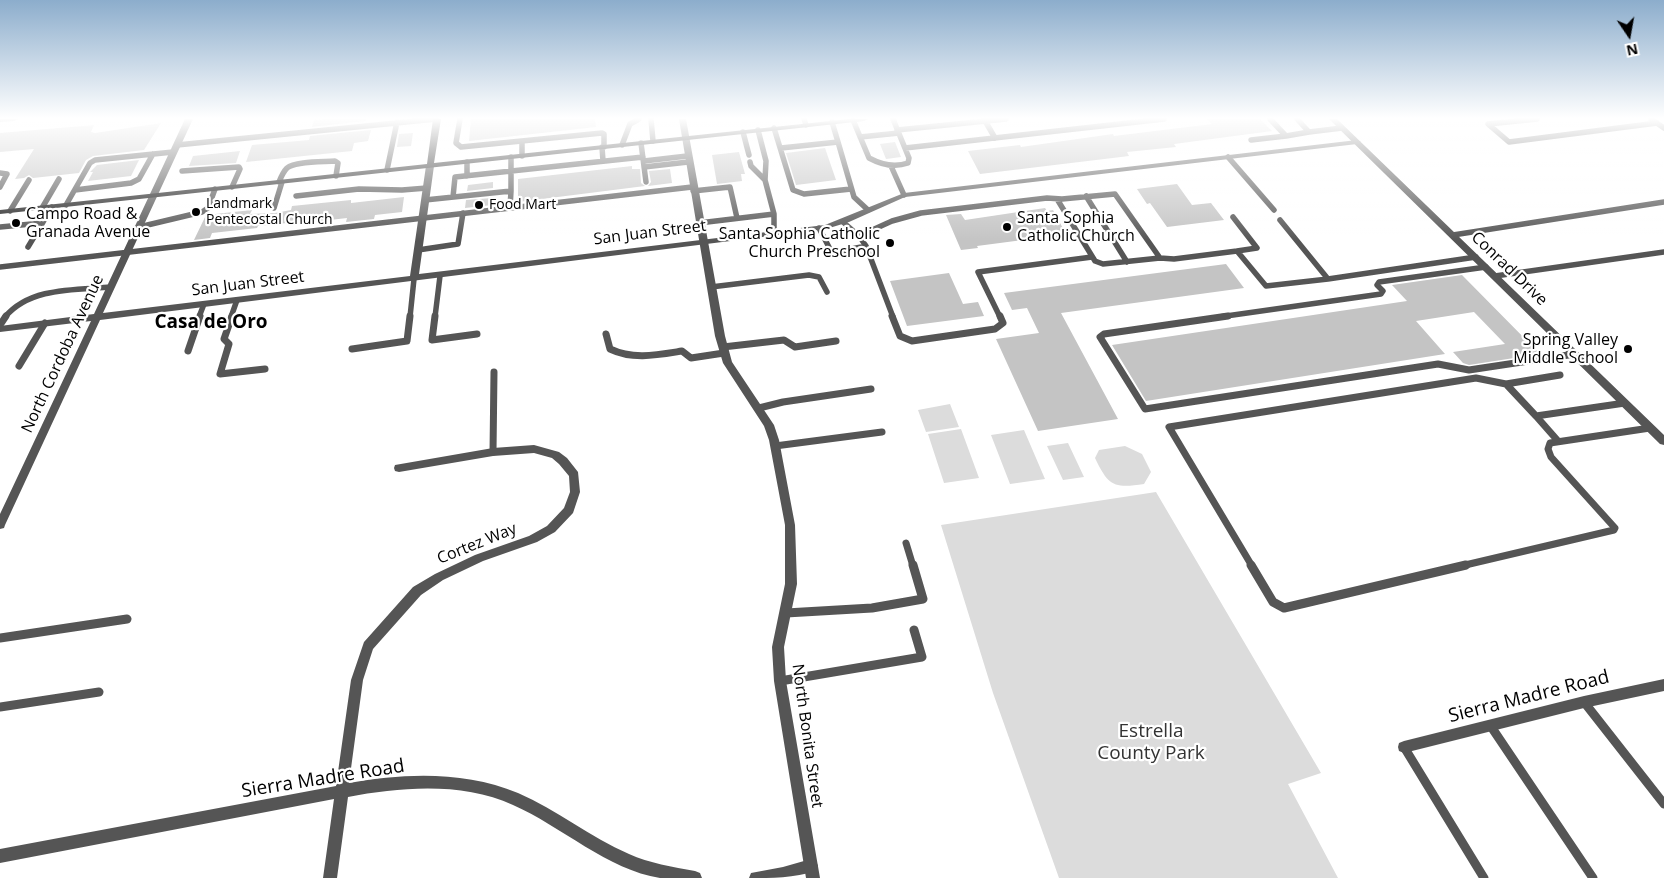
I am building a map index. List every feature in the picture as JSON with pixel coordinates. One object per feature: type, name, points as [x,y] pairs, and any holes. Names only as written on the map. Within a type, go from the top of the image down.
[{"type":"main road","points":[[430,166],[431,160]]},
{"type":"main road","points":[[0,212],[485,160]]},
{"type":"street","name":"North Cordoba Avenue","points":[[0,525],[170,160]]},
{"type":"street","name":"North Bonita Street","points":[[688,160],[724,350],[728,363],[769,425],[775,446],[790,525],[791,584],[778,647],[780,680],[812,872]]},
{"type":"street","name":"San Juan Street","points":[[0,327],[440,276],[819,228],[843,222],[882,202],[904,195],[1203,160]]},
{"type":"street","name":"Conrad Drive","points":[[1376,160],[1664,441]]},
{"type":"street","points":[[414,279],[430,166]]},
{"type":"street","name":"Cortez Way","points":[[330,878],[357,680],[368,646],[417,590],[479,558],[533,539],[551,529],[562,519],[573,501],[575,492],[574,475],[569,467],[555,455],[534,449],[492,452],[398,468]]},
{"type":"street","name":"Sierra Madre Road","points":[[1404,747],[1584,702],[1664,685]]},
{"type":"street","name":"Sierra Madre Road","points":[[0,856],[370,786],[425,782],[450,784],[496,792],[516,799],[624,859],[673,875],[695,878]]},
{"type":"street","points":[[756,878],[812,872]]},
{"type":"lane","points":[[66,205],[90,163],[95,160]]},
{"type":"lane","points":[[75,190],[131,183],[139,179],[150,160]]},
{"type":"lane","points":[[387,170],[389,160]]},
{"type":"lane","points":[[510,208],[511,160]]},
{"type":"lane","points":[[454,197],[455,178],[603,161],[667,160]]},
{"type":"lane","points":[[766,160],[764,180],[774,214],[774,233]]},
{"type":"lane","points":[[784,160],[793,190],[804,194],[851,189]]},
{"type":"lane","points":[[843,160],[854,197],[868,210]]},
{"type":"lane","points":[[873,160],[891,166],[908,163],[909,160]]},
{"type":"lane","points":[[881,160],[886,162],[905,160]]},
{"type":"lane","points":[[1231,160],[1274,210]]},
{"type":"lane","points":[[274,208],[284,171],[296,164],[335,161],[338,163],[336,176]]},
{"type":"lane","points":[[644,161],[646,182]]},
{"type":"lane","points":[[467,176],[468,162]]},
{"type":"lane","points":[[750,162],[751,166],[764,180]]},
{"type":"lane","points":[[182,171],[239,166],[240,169],[232,187]]},
{"type":"lane","points":[[891,166],[904,195]]},
{"type":"lane","points":[[0,173],[7,174],[0,186]]},
{"type":"lane","points":[[42,208],[59,179]]},
{"type":"lane","points":[[10,211],[29,180]]},
{"type":"lane","points":[[0,267],[692,188],[730,187],[737,218]]},
{"type":"lane","points":[[296,196],[359,189],[402,190],[427,188]]},
{"type":"lane","points":[[139,227],[202,212],[208,208],[215,189]]},
{"type":"lane","points":[[425,200],[510,191]]},
{"type":"lane","points":[[858,236],[892,221],[927,212],[1047,198],[1057,199],[1112,194],[1118,195],[1160,258]]},
{"type":"lane","points":[[1086,196],[1127,262]]},
{"type":"lane","points":[[1057,199],[1092,257],[1095,261],[1104,264],[1160,258],[1174,259],[1257,248],[1233,217]]},
{"type":"lane","points":[[1453,235],[1664,202]]},
{"type":"lane","points":[[28,247],[52,207]]},
{"type":"lane","points":[[418,250],[458,244],[463,213]]},
{"type":"lane","points":[[699,223],[774,214]]},
{"type":"lane","points":[[1280,220],[1328,279]]},
{"type":"lane","points":[[0,227],[42,222]]},
{"type":"lane","points":[[843,222],[866,246],[900,336],[912,341],[995,329],[1003,323],[978,272],[1092,257]]},
{"type":"lane","points":[[819,228],[832,253],[866,246]]},
{"type":"lane","points":[[1238,251],[1266,286],[1476,258]]},
{"type":"lane","points":[[1495,276],[1664,252]]},
{"type":"lane","points":[[1486,267],[1380,282],[1377,285],[1383,291],[1381,294],[1104,334],[1100,338],[1142,407],[1145,408],[1438,364],[1469,370],[1575,354]]},
{"type":"lane","points":[[711,287],[809,275],[819,277],[827,292]]},
{"type":"lane","points":[[440,276],[432,340],[476,334]]},
{"type":"lane","points":[[352,349],[406,341],[414,279]]},
{"type":"lane","points":[[0,327],[8,312],[28,298],[111,286]]},
{"type":"lane","points":[[237,300],[224,339],[229,344],[220,374],[265,369]]},
{"type":"lane","points":[[188,351],[204,304]]},
{"type":"lane","points":[[19,366],[45,323]]},
{"type":"lane","points":[[606,334],[610,349],[618,354],[631,357],[682,351],[691,358],[724,350],[784,340],[795,347],[836,342]]},
{"type":"lane","points":[[492,452],[494,372]]},
{"type":"lane","points":[[1560,375],[1506,384],[1476,378],[1169,427],[1273,602],[1284,608],[1614,530],[1615,528],[1551,457],[1548,449],[1550,443],[1650,428]]},
{"type":"lane","points":[[1506,384],[1558,441]]},
{"type":"lane","points":[[759,408],[783,402],[872,389]]},
{"type":"lane","points":[[1536,416],[1625,403]]},
{"type":"lane","points":[[775,446],[882,432]]},
{"type":"lane","points":[[786,613],[835,612],[897,605],[923,599],[906,543]]},
{"type":"lane","points":[[0,638],[127,619]]},
{"type":"lane","points":[[780,680],[922,657],[914,630]]},
{"type":"lane","points":[[0,707],[99,692]]},
{"type":"lane","points":[[1584,702],[1664,804]]},
{"type":"lane","points":[[1490,725],[1593,878]]},
{"type":"lane","points":[[1404,747],[1484,878]]},
{"type":"green space","points":[[950,404],[959,427],[926,432],[918,410]]},
{"type":"green space","points":[[961,429],[979,478],[944,483],[928,434]]},
{"type":"green space","points":[[1024,430],[1045,479],[1010,484],[991,435]]},
{"type":"green space","points":[[1068,443],[1084,477],[1063,480],[1047,446]]},
{"type":"green space","points":[[1125,446],[1142,454],[1151,472],[1144,484],[1125,486],[1113,483],[1104,474],[1095,458],[1099,450]]},
{"type":"green space","name":"Estrella County Park","points":[[1156,492],[1321,773],[1288,784],[1338,878],[1059,878],[993,693],[941,525]]},
{"type":"building","points":[[27,160],[86,160],[79,173],[33,178],[29,175],[24,178],[15,179]]},
{"type":"building","points":[[139,160],[131,176],[88,181],[93,172],[90,172],[97,165]]},
{"type":"building","points":[[191,160],[237,160],[236,163],[189,166]]},
{"type":"building","points":[[247,160],[266,160],[246,162]]},
{"type":"building","points":[[713,160],[741,160],[745,174],[741,174],[742,181],[717,184]]},
{"type":"building","points":[[788,160],[829,160],[836,180],[796,185]]},
{"type":"building","points":[[973,160],[1096,160],[980,174]]},
{"type":"building","points":[[632,166],[632,169],[640,169],[641,183],[645,186],[518,202],[518,179]]},
{"type":"building","points":[[670,169],[672,183],[648,186],[651,182],[649,171]]},
{"type":"building","points":[[493,182],[493,188],[467,191],[468,185]]},
{"type":"building","points":[[1177,184],[1192,205],[1211,203],[1224,220],[1167,227],[1150,203],[1147,204],[1137,189]]},
{"type":"building","points":[[404,197],[402,212],[375,215],[374,219],[346,222],[347,218],[287,225],[287,223],[258,226],[257,228],[212,233],[210,238],[194,240],[206,215],[252,210],[250,214],[275,213],[291,210],[292,206],[351,200],[351,203]]},
{"type":"building","name":"Food Mart","points":[[492,198],[492,205],[465,208],[466,200]]},
{"type":"building","name":"Santa Sophia Catholic Church","points":[[1045,208],[1047,211],[1053,210],[1066,234],[1061,235],[1062,237],[1039,240],[1038,238],[961,250],[946,215],[961,214],[965,220]]},
{"type":"building","points":[[1226,264],[1244,288],[1061,313],[1118,419],[1038,431],[996,339],[1039,333],[1027,308],[1012,310],[1004,293]]},
{"type":"building","points":[[949,273],[963,304],[978,302],[984,316],[907,326],[890,281]]},
{"type":"building","points":[[1462,275],[1540,354],[1469,365],[1463,363],[1453,352],[1505,344],[1474,312],[1416,321],[1445,354],[1146,401],[1112,345],[1407,301],[1392,285]]},
{"type":"place","name":"Food Mart","points":[[479,205]]},
{"type":"place","name":"Landmark Pentecostal Church","points":[[196,212]]},
{"type":"place","name":"Campo Road & Granada Avenue","points":[[16,223]]},
{"type":"place","name":"Santa Sophia Catholic Church","points":[[1007,227]]},
{"type":"place","name":"Santa Sophia Catholic Church Preschool","points":[[890,243]]},
{"type":"place","name":"Spring Valley Middle School","points":[[1628,349]]},
{"type":"district","name":"Casa de Oro","points":[[211,323]]}]
